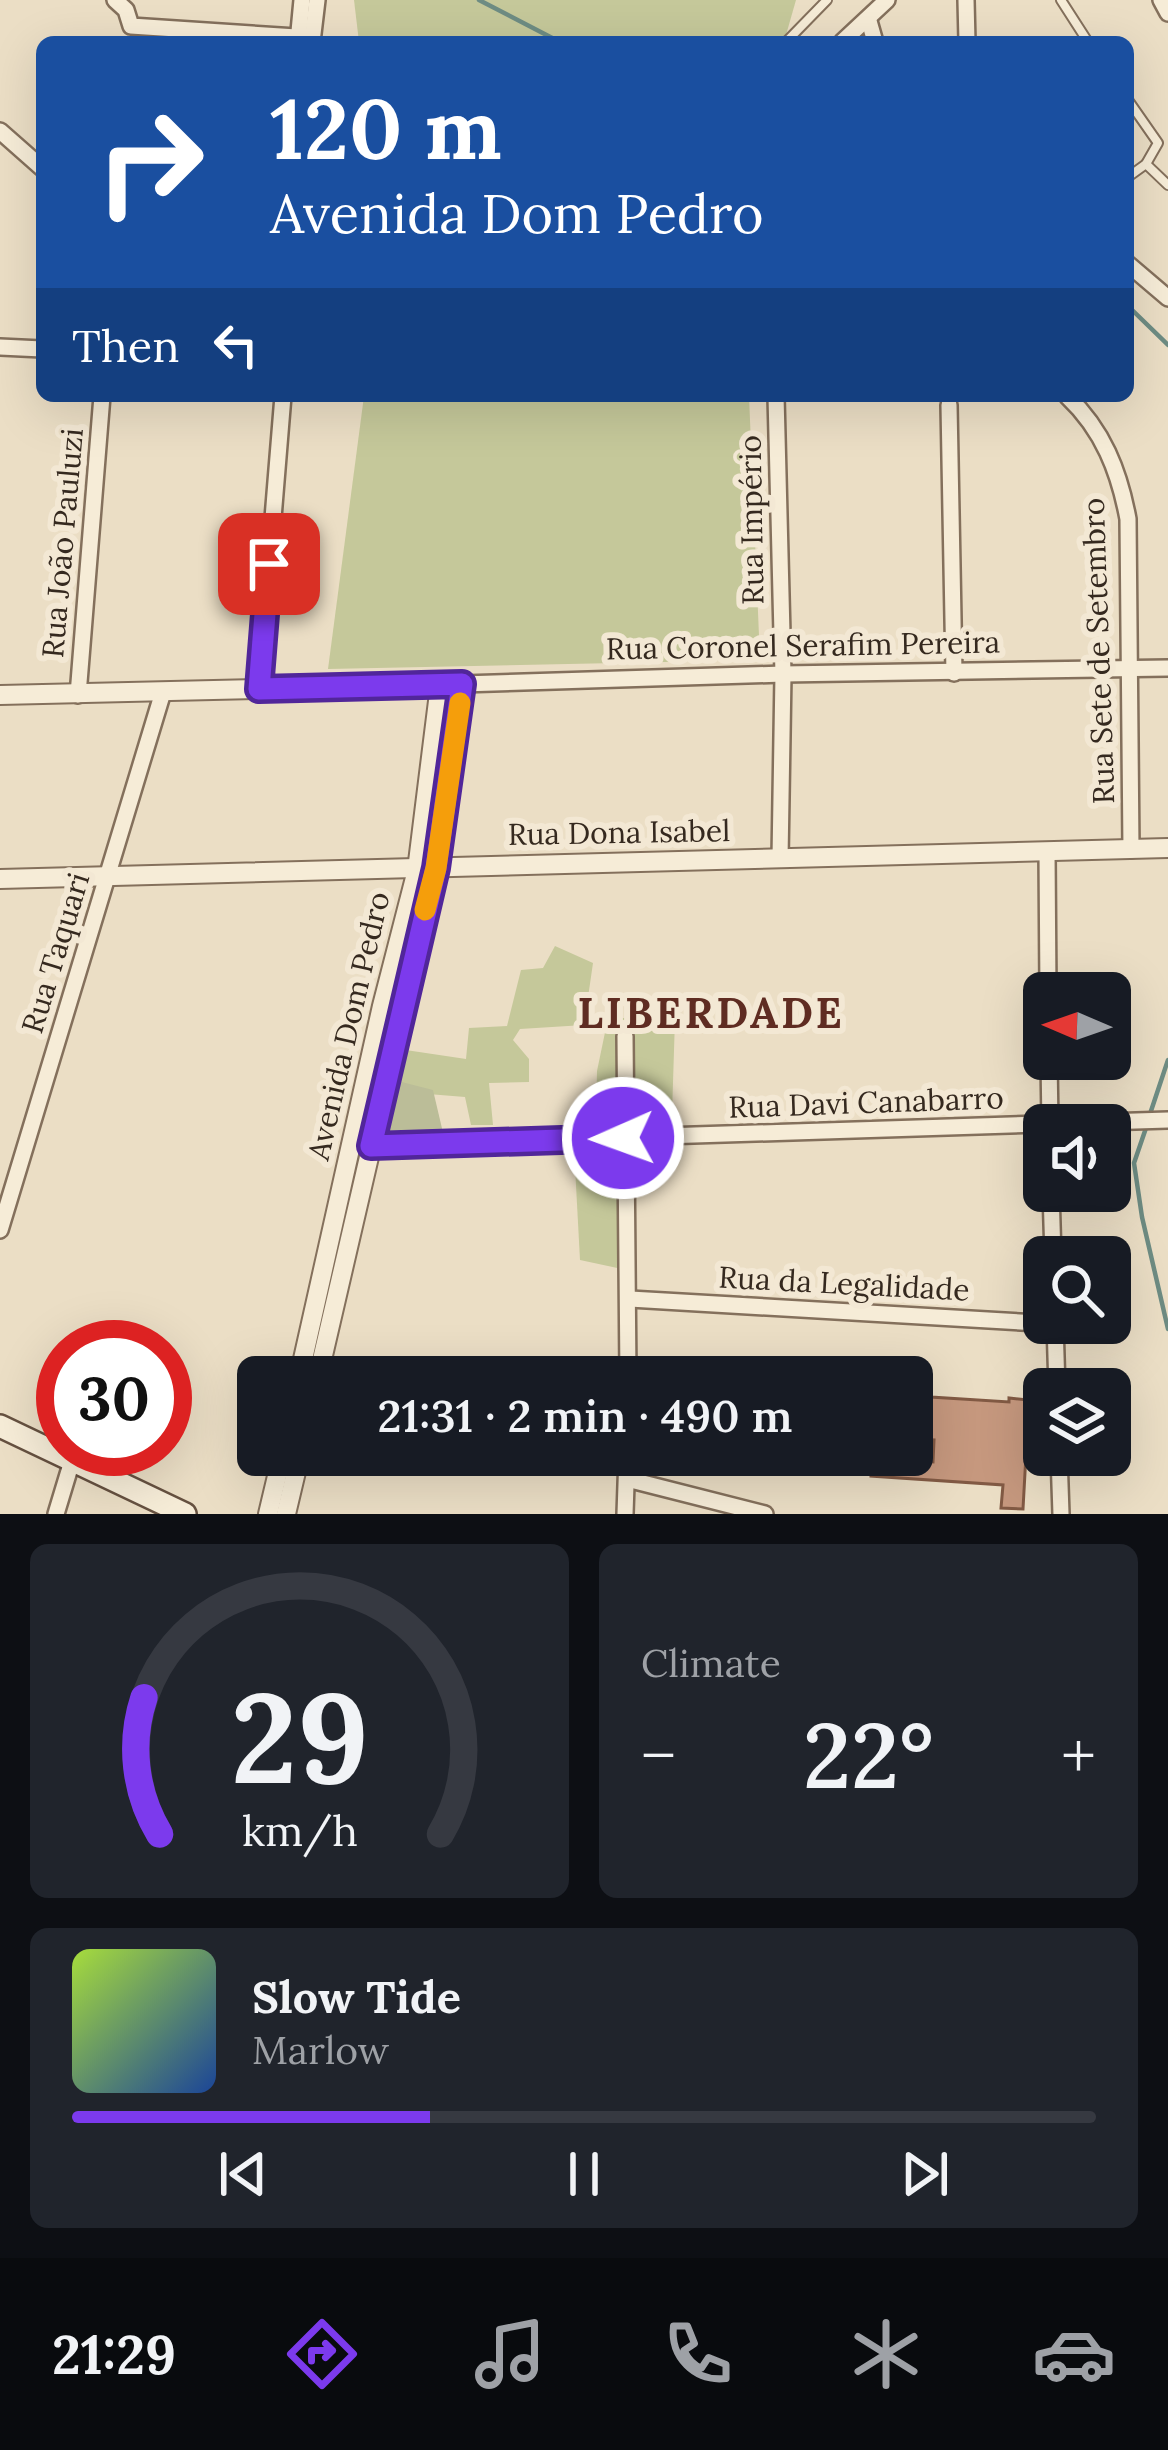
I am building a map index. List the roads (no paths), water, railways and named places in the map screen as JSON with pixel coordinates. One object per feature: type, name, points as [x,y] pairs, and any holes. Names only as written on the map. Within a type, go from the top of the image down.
[{"type":"main road","points":[[0,1426],[36,1443]]},
{"type":"main road","points":[[105,1476],[185,1514]]},
{"type":"street","points":[[115,0],[126,10],[130,34],[188,36]]},
{"type":"street","points":[[302,0],[305,36]]},
{"type":"street","points":[[306,36],[316,0]]},
{"type":"street","points":[[849,36],[887,0]]},
{"type":"street","points":[[966,0],[967,36]]},
{"type":"street","points":[[1161,0],[1168,13]]},
{"type":"street","points":[[869,20],[873,36]]},
{"type":"street","points":[[0,130],[36,163]]},
{"type":"street","points":[[1134,269],[1168,298]]},
{"type":"street","points":[[0,347],[36,350]]},
{"type":"street","name":"Rua João Pauluzi","points":[[78,695],[102,402]]},
{"type":"street","points":[[259,689],[283,402]]},
{"type":"street","name":"Rua Império","points":[[776,402],[783,674],[780,859]]},
{"type":"street","name":"Rua Sete de Setembro","points":[[1073,402],[1087,415],[1120,479],[1128,519],[1131,850]]},
{"type":"street","points":[[949,405],[954,674]]},
{"type":"street","name":"Rua Coronel Serafim Pereira","points":[[0,694],[1168,668]]},
{"type":"street","name":"Avenida Dom Pedro","points":[[349,1199],[350,1146],[376,1078],[426,869],[462,684]]},
{"type":"street","name":"Avenida Dom Pedro","points":[[426,869],[440,686]]},
{"type":"street","name":"Rua Taquari","points":[[0,1230],[163,692]]},
{"type":"street","name":"Rua Dona Isabel","points":[[0,879],[1168,848]]},
{"type":"street","points":[[1047,853],[1048,972]]},
{"type":"street","points":[[625,1036],[629,1356]]},
{"type":"street","name":"Avenida Dom Pedro","points":[[308,1356],[349,1199],[371,1146],[376,1078]]},
{"type":"street","name":"Rua Davi Canabarro","points":[[1131,1120],[1164,1120]]},
{"type":"street","name":"Rua Davi Canabarro","points":[[350,1146],[1023,1125]]},
{"type":"street","name":"Rua da Legalidade","points":[[630,1298],[1023,1322]]},
{"type":"street","name":"Avenida Dom Pedro","points":[[317,1337],[317,1356]]},
{"type":"street","points":[[56,1514],[67,1476]]},
{"type":"street","points":[[268,1514],[282,1476]]},
{"type":"street","points":[[285,1476],[286,1514]]},
{"type":"street","points":[[1060,1476],[1061,1514]]},
{"type":"street","points":[[625,1514],[627,1479],[765,1514]]},
{"type":"lane","points":[[792,36],[827,0]]},
{"type":"lane","points":[[1061,0],[1084,36]]},
{"type":"lane","points":[[1134,109],[1158,143],[1146,164],[1134,173]]},
{"type":"lane","points":[[1146,164],[1168,185]]},
{"type":"waterway","points":[[479,0],[548,36]]},
{"type":"waterway","points":[[1134,312],[1168,345]]},
{"type":"waterway","points":[[1149,1117],[1168,1060]]},
{"type":"waterway","points":[[1146,1128],[1134,1163],[1168,1329]]},
{"type":"district","name":"LIBERDADE","points":[[711,1013]]}]
